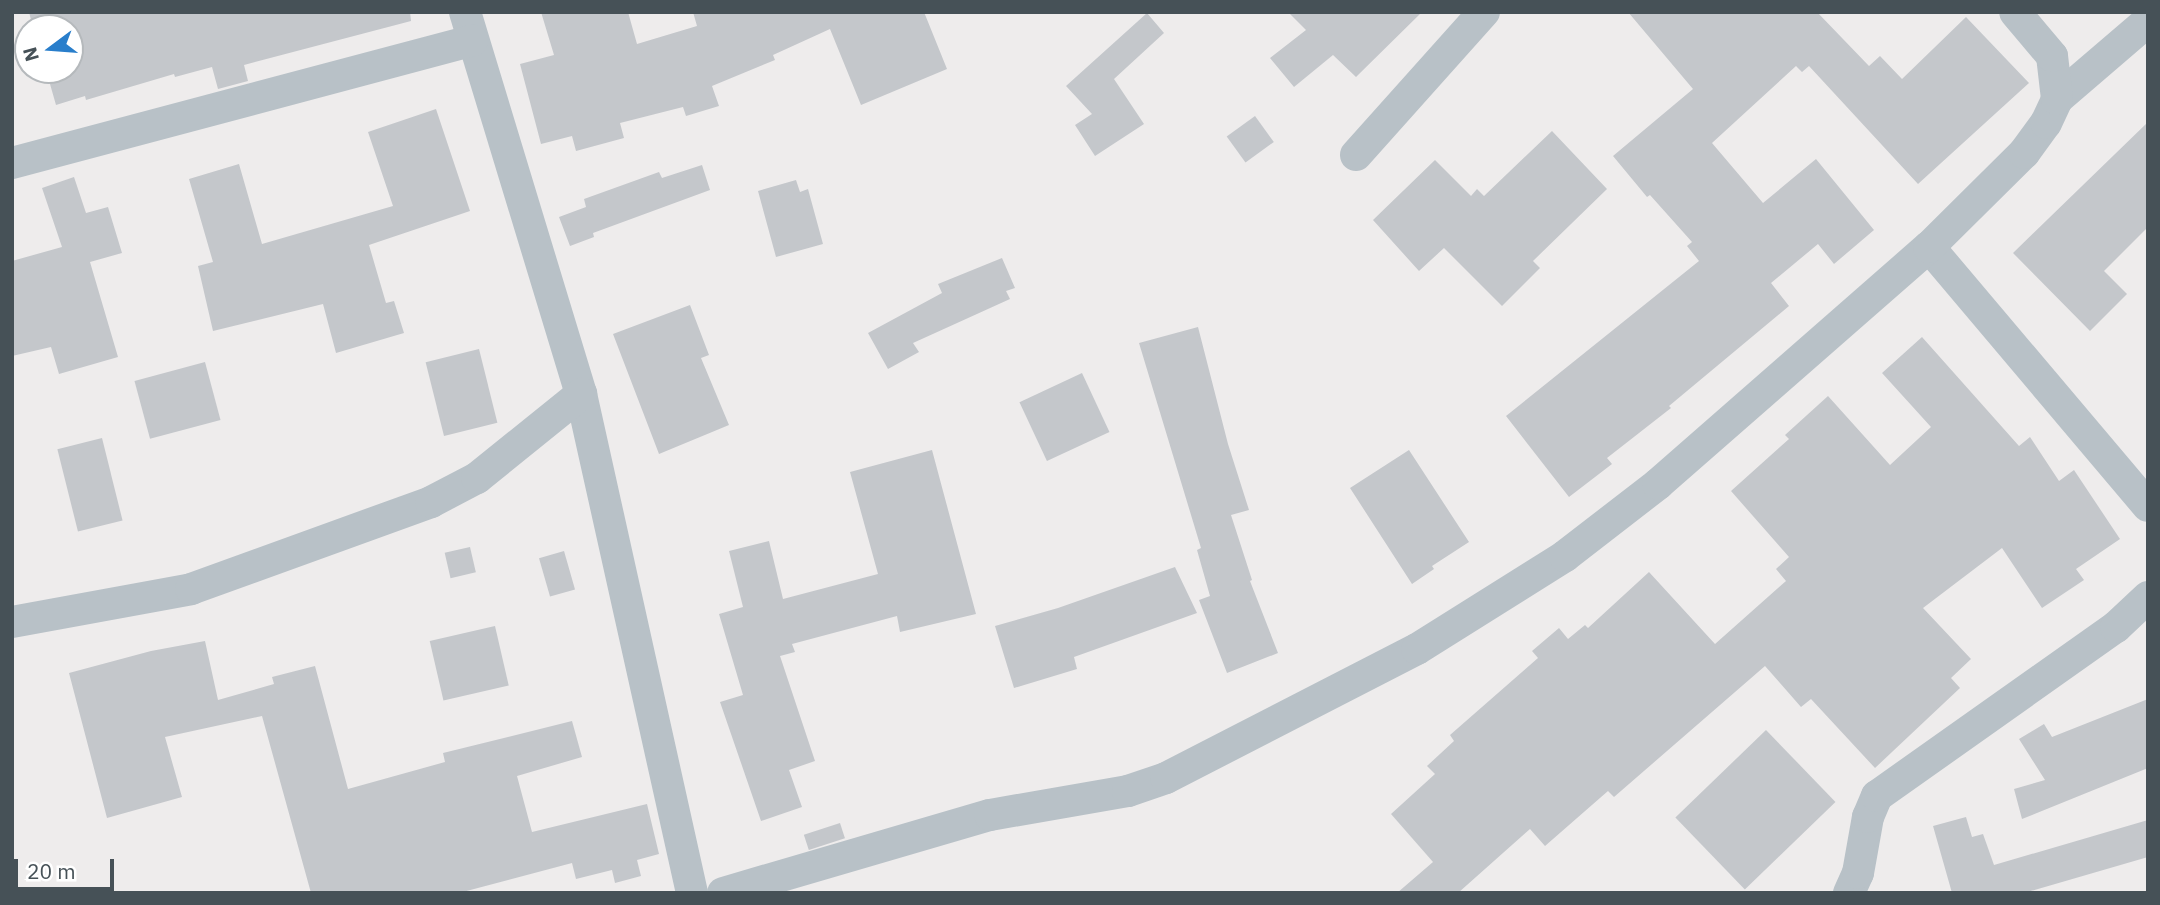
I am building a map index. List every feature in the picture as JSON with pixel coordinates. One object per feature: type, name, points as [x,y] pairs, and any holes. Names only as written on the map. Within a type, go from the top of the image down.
[{"type":"street","points":[[1356,155],[1484,12]]},
{"type":"street","points":[[2015,12],[2052,56],[2057,99]]},
{"type":"street","points":[[723,893],[990,815],[1128,791],[1166,778],[1417,649],[1565,556],[1648,492],[1929,247],[2024,153],[2046,123],[2057,99],[2148,21]]},
{"type":"street","points":[[12,163],[469,26],[581,394],[692,893]]},
{"type":"street","points":[[1929,247],[2148,506]]},
{"type":"street","points":[[12,622],[191,589],[431,502],[477,478],[581,394]]},
{"type":"street","points":[[1849,893],[1858,873],[1868,817],[1877,796],[2116,627],[2148,597]]},
{"type":"building","points":[[410,12],[411,21],[244,65],[248,81],[218,89],[212,67],[175,77],[174,74],[86,100],[85,96],[56,105],[50,84],[84,84],[84,14],[30,14]]},
{"type":"building","points":[[541,12],[628,12],[637,44],[697,26],[693,12],[924,12],[947,69],[861,105],[830,29],[773,55],[775,60],[712,86],[719,106],[686,116],[683,107],[620,123],[624,138],[576,151],[572,136],[541,144],[520,64],[554,55]]},
{"type":"building","points":[[1288,12],[1422,12],[1356,77],[1333,55],[1294,87],[1270,58],[1306,30]]},
{"type":"building","points":[[1628,12],[1817,12],[1869,66],[1880,56],[1902,79],[1966,17],[2029,83],[1918,184],[1809,66],[1802,72],[1796,66],[1712,143],[1763,203],[1816,159],[1874,230],[1834,264],[1818,244],[1771,283],[1789,306],[1669,406],[1671,408],[1607,458],[1612,464],[1569,497],[1506,416],[1699,261],[1687,246],[1692,242],[1650,195],[1647,197],[1613,156],[1693,89]]},
{"type":"building","points":[[1147,13],[1164,33],[1114,79],[1144,124],[1095,156],[1075,125],[1092,114],[1066,86]]},
{"type":"building","points":[[436,109],[470,211],[369,245],[386,303],[394,301],[404,333],[336,353],[323,304],[213,331],[198,266],[213,262],[189,179],[239,164],[262,244],[393,206],[368,132]]},
{"type":"building","points":[[1255,116],[1274,142],[1245,162],[1227,137]]},
{"type":"building","points":[[2148,122],[2148,227],[2104,271],[2127,294],[2090,331],[2013,253]]},
{"type":"building","points":[[1552,131],[1607,189],[1533,261],[1540,268],[1502,306],[1444,248],[1419,271],[1373,220],[1435,160],[1471,196],[1477,189],[1484,196]]},
{"type":"building","points":[[702,165],[710,190],[593,233],[594,237],[570,246],[559,217],[586,207],[584,199],[659,172],[662,178]]},
{"type":"building","points":[[74,177],[86,213],[108,207],[122,253],[90,262],[118,357],[59,374],[51,347],[12,356],[12,261],[62,247],[42,188]]},
{"type":"building","points":[[796,180],[800,192],[808,189],[823,244],[776,257],[758,191]]},
{"type":"building","points":[[1002,258],[1015,288],[1006,291],[1010,299],[913,343],[919,352],[888,369],[868,333],[942,293],[938,284]]},
{"type":"building","points":[[690,305],[709,355],[701,358],[729,425],[659,454],[613,334]]},
{"type":"building","points":[[1198,327],[1228,444],[1249,510],[1231,515],[1252,580],[1250,581],[1278,653],[1227,673],[1199,600],[1210,596],[1197,550],[1201,548],[1139,343]]},
{"type":"building","points":[[1922,337],[2019,446],[2030,437],[2059,481],[2074,470],[2120,539],[2076,569],[2084,580],[2042,608],[2002,548],[1923,608],[1971,659],[1951,678],[1960,688],[1875,768],[1811,699],[1801,707],[1765,666],[1614,797],[1608,791],[1545,846],[1530,829],[1458,893],[1397,893],[1433,862],[1391,814],[1435,774],[1427,766],[1454,741],[1450,735],[1538,658],[1532,651],[1559,628],[1568,639],[1585,625],[1588,628],[1649,572],[1715,644],[1786,581],[1776,569],[1789,557],[1731,491],[1789,439],[1785,435],[1828,396],[1890,465],[1931,427],[1882,373]]},
{"type":"building","points":[[479,349],[497,423],[444,436],[426,362]]},
{"type":"building","points":[[205,362],[221,420],[150,439],[134,381]]},
{"type":"building","points":[[1082,373],[1109,432],[1047,461],[1019,402]]},
{"type":"building","points":[[102,438],[123,520],[78,532],[57,449]]},
{"type":"building","points":[[932,450],[976,614],[900,632],[897,616],[792,644],[795,652],[780,656],[815,761],[789,770],[802,807],[761,821],[720,702],[743,695],[719,614],[743,607],[729,551],[769,541],[783,599],[878,574],[850,472]]},
{"type":"building","points":[[1409,450],[1469,542],[1432,566],[1434,569],[1412,584],[1350,488]]},
{"type":"building","points":[[470,547],[476,572],[451,578],[445,553]]},
{"type":"building","points":[[564,551],[575,589],[550,597],[539,558]]},
{"type":"building","points":[[1175,567],[1197,613],[1074,657],[1077,669],[1014,688],[995,626],[1058,608]]},
{"type":"building","points":[[495,626],[509,685],[443,701],[430,641]]},
{"type":"building","points":[[205,641],[218,700],[274,684],[272,677],[315,666],[348,789],[445,762],[443,753],[572,721],[582,757],[517,776],[532,832],[647,804],[659,854],[637,860],[641,876],[615,883],[612,870],[576,879],[572,863],[459,893],[311,893],[262,716],[165,737],[182,797],[107,818],[69,673],[151,651]]},
{"type":"building","points":[[2148,699],[2148,768],[2022,819],[2014,789],[2045,780],[2019,739],[2044,724],[2052,737]]},
{"type":"building","points":[[1766,730],[1835,802],[1745,889],[1675,818]]},
{"type":"building","points":[[1966,817],[1972,837],[1983,834],[1994,865],[2148,820],[2148,857],[2024,893],[1952,893],[1933,826]]},
{"type":"building","points":[[840,823],[845,838],[809,850],[804,835]]}]
